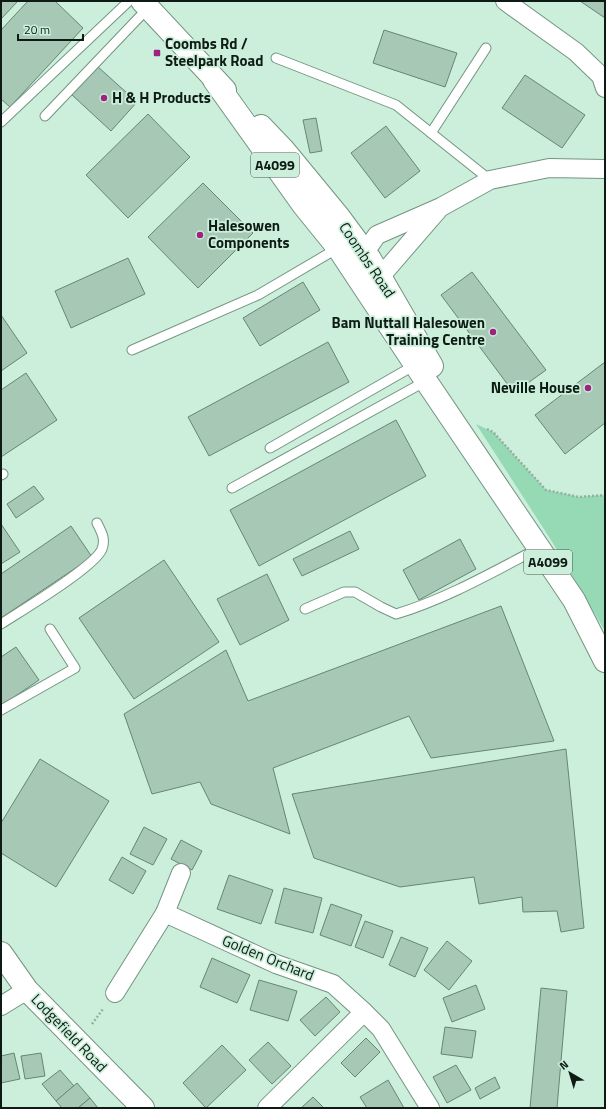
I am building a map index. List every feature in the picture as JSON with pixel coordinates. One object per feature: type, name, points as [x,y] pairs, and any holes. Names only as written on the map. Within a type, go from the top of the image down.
[{"type":"main road","name":"Coombs Road","points":[[140,3],[283,149],[346,226],[371,243]]},
{"type":"main road","name":"Coombs Road","points":[[214,80],[304,206],[338,248],[373,282]]},
{"type":"main road","points":[[371,243],[360,259],[396,320]]},
{"type":"main road","name":"A4099","points":[[396,320],[421,373],[574,600],[605,661]]},
{"type":"main road","name":"A4099","points":[[396,320],[437,374],[484,466]]},
{"type":"main road","name":"Lodgefield Road","points":[[1,953],[27,990],[143,1108]]},
{"type":"street","points":[[505,1],[576,52],[602,76],[605,88]]},
{"type":"street","points":[[371,243],[490,180],[549,168],[605,169]]},
{"type":"street","points":[[373,282],[441,207]]},
{"type":"street","points":[[115,993],[165,913],[180,873]]},
{"type":"street","name":"Golden Orchard","points":[[165,913],[276,964],[333,984],[381,1029],[430,1108]]},
{"type":"street","points":[[1,1006],[27,990]]},
{"type":"street","points":[[267,1108],[364,1012]]},
{"type":"lane","points":[[45,116],[140,3]]},
{"type":"lane","points":[[1,122],[140,3]]},
{"type":"lane","points":[[431,133],[486,48]]},
{"type":"lane","points":[[276,58],[396,106],[490,180]]},
{"type":"lane","points":[[132,350],[258,296],[338,248]]},
{"type":"lane","points":[[270,448],[421,373]]},
{"type":"lane","points":[[232,488],[421,373]]},
{"type":"lane","points":[[1,624],[63,583],[93,561],[102,549],[104,535],[97,523]]},
{"type":"lane","points":[[305,608],[344,592],[355,592],[396,614],[415,608],[475,582],[538,548]]},
{"type":"lane","points":[[1,710],[75,668],[50,629]]},
{"type":"path","points":[[482,426],[493,432],[546,490],[579,497],[605,495]]},
{"type":"path","points":[[78,1042],[115,993]]},
{"type":"green space","points":[[476,424],[493,432],[546,490],[579,497],[605,495],[605,631],[551,540]]},
{"type":"building","points":[[1,1],[18,1],[1,19]]},
{"type":"building","points":[[28,1],[55,1],[83,28],[10,107],[1,99],[1,30]]},
{"type":"building","points":[[580,1],[605,1],[605,18]]},
{"type":"building","points":[[384,30],[457,53],[445,87],[373,63]]},
{"type":"building","name":"H & H Products","points":[[97,66],[137,102],[111,131],[71,94]]},
{"type":"building","points":[[525,75],[585,115],[562,148],[502,108]]},
{"type":"building","points":[[148,114],[190,157],[128,218],[86,175]]},
{"type":"building","points":[[316,118],[322,151],[310,153],[303,120]]},
{"type":"building","points":[[386,126],[420,171],[385,198],[351,153]]},
{"type":"building","name":"Halesowen Components","points":[[203,183],[253,233],[198,288],[148,237]]},
{"type":"building","points":[[128,258],[145,294],[71,328],[55,291]]},
{"type":"building","name":"Bam Nuttall Halesowen Training Centre","points":[[472,272],[546,370],[514,393],[441,295]]},
{"type":"building","points":[[303,282],[320,310],[260,346],[243,318]]},
{"type":"building","points":[[1,315],[27,353],[1,371]]},
{"type":"building","points":[[328,342],[349,382],[209,456],[188,417]]},
{"type":"building","name":"Neville House","points":[[605,362],[605,423],[565,454],[535,415]]},
{"type":"building","points":[[26,373],[57,420],[1,457],[1,390]]},
{"type":"building","points":[[396,420],[426,476],[259,566],[230,510]]},
{"type":"building","points":[[34,486],[44,499],[16,518],[7,504]]},
{"type":"building","points":[[1,524],[20,552],[1,564]]},
{"type":"building","points":[[71,526],[92,557],[1,618],[1,574]]},
{"type":"building","points":[[350,531],[359,549],[302,576],[293,559]]},
{"type":"building","points":[[460,539],[476,569],[419,600],[403,570]]},
{"type":"building","points":[[164,560],[219,642],[134,699],[79,618]]},
{"type":"building","points":[[267,574],[289,620],[240,645],[217,599]]},
{"type":"building","points":[[501,606],[554,741],[431,758],[409,716],[273,768],[290,834],[211,804],[200,782],[152,794],[124,714],[226,650],[248,701]]},
{"type":"building","points":[[16,647],[39,680],[1,706],[1,657]]},
{"type":"building","points":[[566,749],[584,928],[561,932],[557,911],[523,912],[522,897],[479,904],[474,877],[400,887],[314,858],[292,794]]},
{"type":"building","points":[[40,759],[109,801],[56,887],[1,853],[1,823]]},
{"type":"building","points":[[144,827],[167,839],[153,865],[130,854]]},
{"type":"building","points":[[181,840],[202,851],[192,870],[171,859]]},
{"type":"building","points":[[122,857],[146,871],[133,894],[109,880]]},
{"type":"building","points":[[229,875],[273,890],[261,924],[217,909]]},
{"type":"building","points":[[284,888],[322,898],[313,933],[275,923]]},
{"type":"building","points":[[331,904],[362,915],[351,946],[320,935]]},
{"type":"building","points":[[365,921],[393,931],[383,958],[355,947]]},
{"type":"building","points":[[401,937],[428,948],[415,977],[389,965]]},
{"type":"building","points":[[447,941],[472,961],[449,990],[424,970]]},
{"type":"building","points":[[212,958],[250,975],[237,1003],[200,987]]},
{"type":"building","points":[[259,980],[297,991],[288,1021],[250,1010]]},
{"type":"building","points":[[476,985],[485,1009],[452,1022],[443,998]]},
{"type":"building","points":[[541,988],[567,991],[557,1108],[530,1108]]},
{"type":"building","points":[[326,997],[340,1012],[315,1036],[300,1020]]},
{"type":"building","points":[[445,1027],[476,1031],[472,1058],[441,1054]]},
{"type":"building","points":[[366,1038],[380,1052],[355,1077],[341,1063]]},
{"type":"building","points":[[268,1042],[291,1066],[272,1084],[249,1060]]},
{"type":"building","points":[[222,1045],[246,1070],[206,1108],[183,1083]]},
{"type":"building","points":[[14,1053],[20,1079],[1,1083],[1,1056]]},
{"type":"building","points":[[41,1053],[45,1076],[25,1079],[21,1056]]},
{"type":"building","points":[[456,1065],[471,1090],[447,1103],[433,1077]]},
{"type":"building","points":[[60,1070],[74,1086],[56,1101],[42,1084]]},
{"type":"building","points":[[495,1077],[500,1088],[480,1099],[475,1088]]},
{"type":"building","points":[[388,1080],[404,1108],[367,1108],[360,1097]]},
{"type":"building","points":[[77,1083],[90,1098],[78,1108],[62,1108],[56,1101]]},
{"type":"building","points":[[313,1097],[324,1108],[301,1108]]},
{"type":"building","points":[[90,1098],[98,1108],[78,1108]]},
{"type":"place","name":"Coombs Rd / Steelpark Road","points":[[157,53]]},
{"type":"place","name":"H & H Products","points":[[104,98]]},
{"type":"place","name":"Halesowen Components","points":[[200,235]]},
{"type":"place","name":"Bam Nuttall Halesowen Training Centre","points":[[493,332]]},
{"type":"place","name":"Neville House","points":[[588,388]]}]
